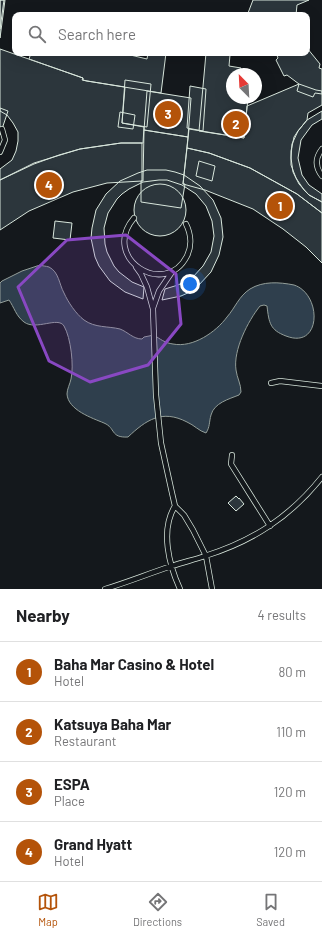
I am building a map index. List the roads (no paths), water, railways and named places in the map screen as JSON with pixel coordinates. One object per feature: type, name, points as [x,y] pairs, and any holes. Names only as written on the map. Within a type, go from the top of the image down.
[{"type":"lane","points":[[0,152],[5,140],[2,129]]},
{"type":"lane","points":[[322,149],[319,154],[317,164],[318,170],[322,176]]},
{"type":"lane","points":[[134,218],[128,227],[124,243],[129,258],[141,274],[147,287],[153,309],[154,370],[161,443],[175,506],[184,515],[206,556],[212,589]]},
{"type":"lane","points":[[153,309],[163,283],[184,260],[190,245],[190,234],[186,224]]},
{"type":"lane","points":[[136,267],[145,272],[156,274],[167,273],[177,268]]},
{"type":"lane","points":[[271,383],[280,380],[322,386]]},
{"type":"lane","points":[[232,456],[231,464],[270,526]]},
{"type":"lane","points":[[106,589],[206,556],[249,538],[270,526],[302,501],[322,477]]},
{"type":"lane","points":[[175,506],[170,519],[168,545],[172,566],[180,589]]},
{"type":"water","points":[[40,265],[49,267],[55,272],[62,290],[75,311],[88,323],[97,326],[120,329],[139,339],[154,335],[165,342],[181,345],[203,338],[222,323],[246,292],[255,286],[266,283],[283,283],[294,285],[303,290],[310,299],[314,319],[312,328],[306,335],[298,338],[286,336],[281,334],[271,325],[267,306],[260,306],[242,336],[237,354],[236,370],[241,392],[239,395],[222,402],[215,407],[206,433],[190,423],[170,416],[155,418],[148,421],[128,437],[122,437],[118,436],[108,425],[81,413],[68,400],[67,392],[71,381],[72,360],[70,345],[64,326],[57,322],[34,325],[29,324],[24,322],[19,317],[9,300],[0,303],[0,283],[2,281],[22,271]]},
{"type":"place","name":"ESPA","points":[[168,114]]},
{"type":"place","name":"Katsuya Baha Mar","points":[[236,124]]},
{"type":"place","name":"Grand Hyatt","points":[[49,185]]},
{"type":"place","name":"Baha Mar Casino & Hotel","points":[[280,206]]}]
